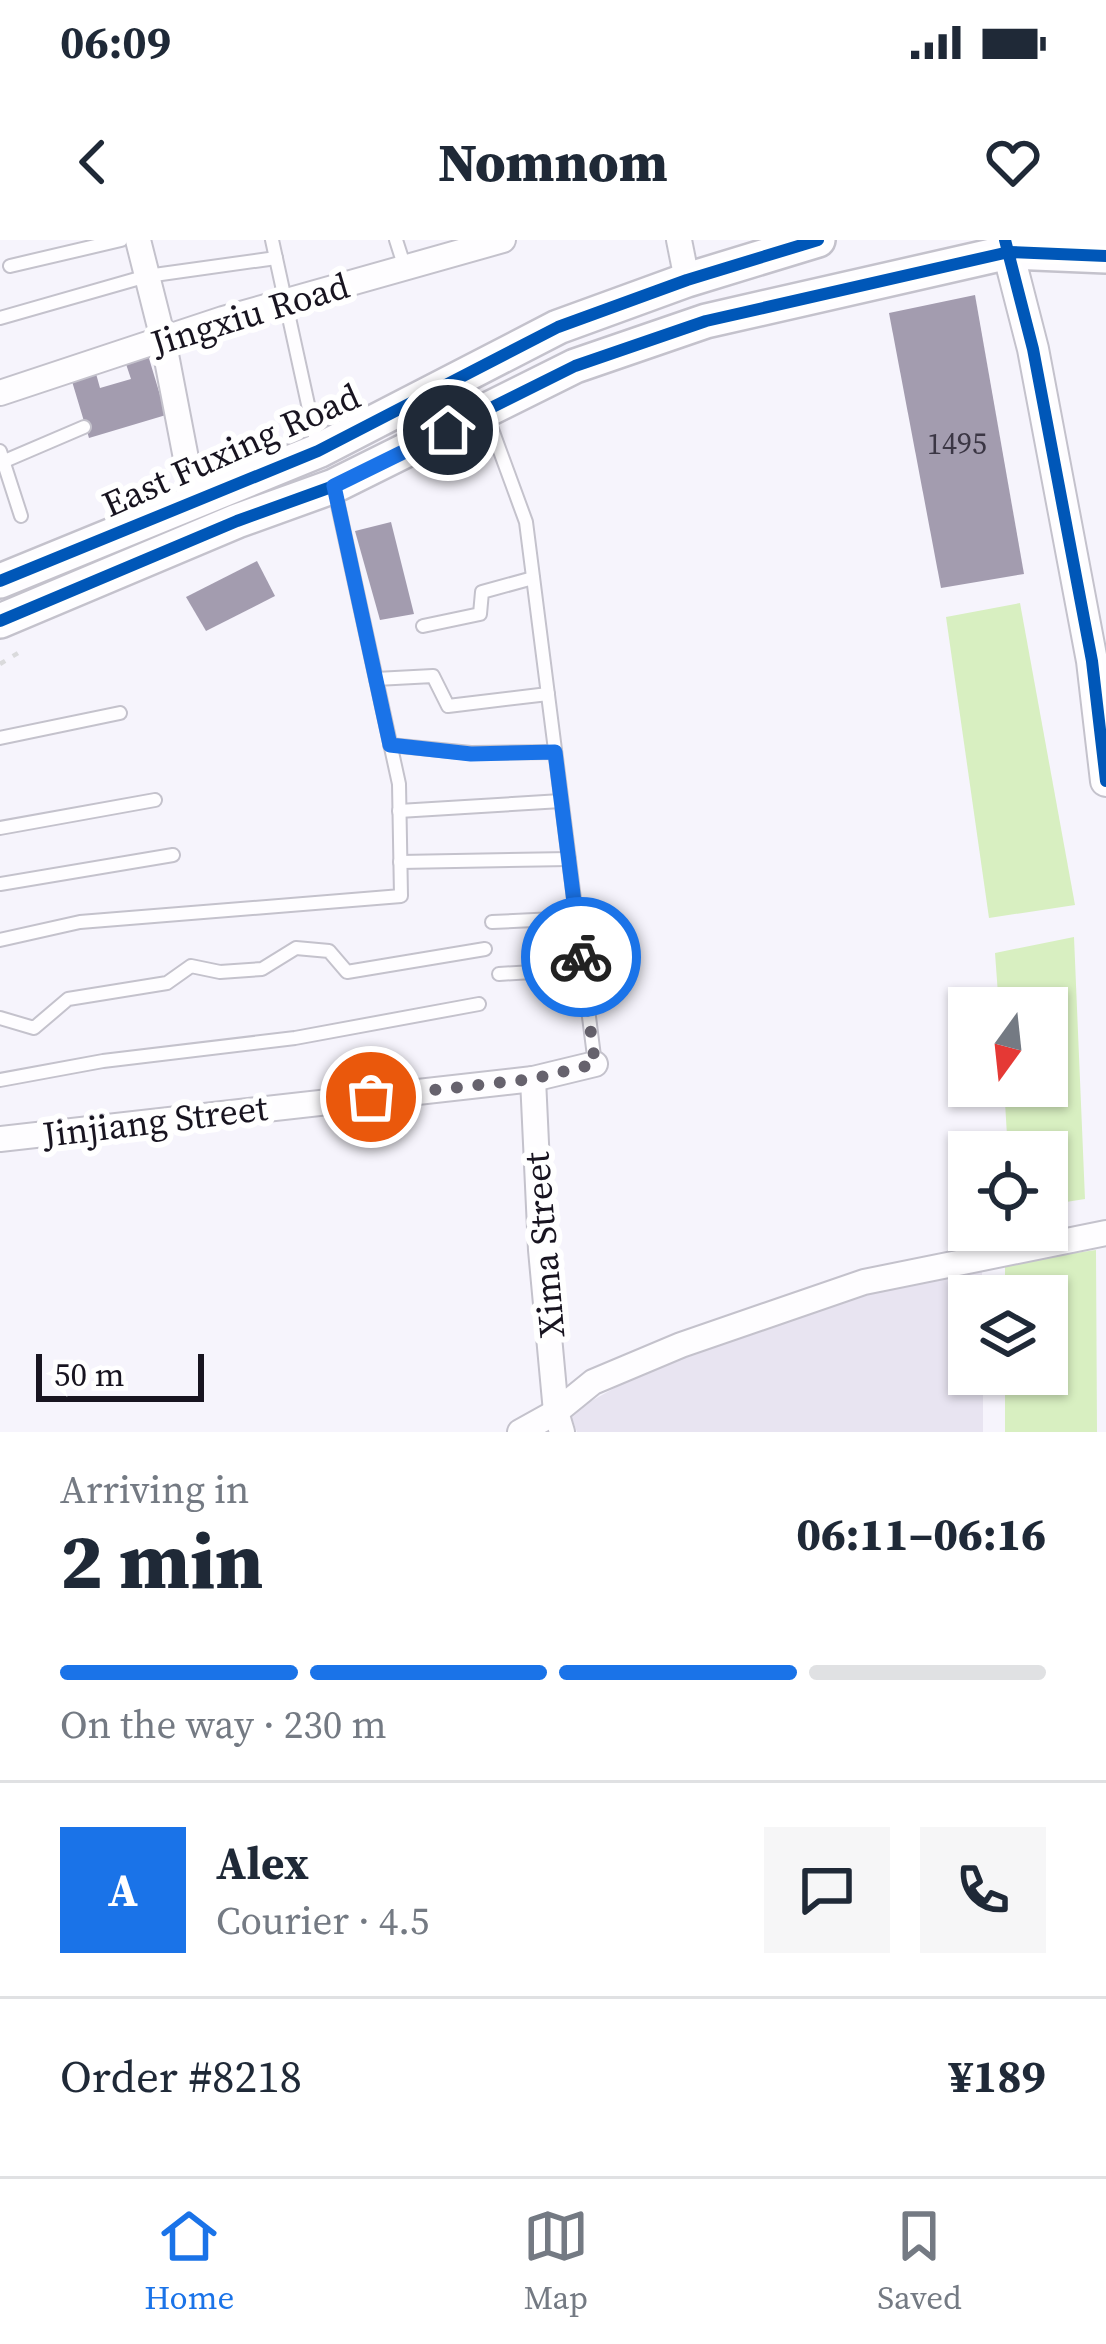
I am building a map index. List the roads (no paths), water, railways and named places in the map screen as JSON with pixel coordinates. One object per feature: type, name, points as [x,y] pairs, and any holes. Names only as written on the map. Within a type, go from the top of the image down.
[{"type":"main road","name":"East Fuxing Road","points":[[0,580],[318,451],[558,326],[818,240]]},
{"type":"main road","name":"East Fuxing Road","points":[[0,621],[237,521],[334,486],[575,366],[706,321],[1007,246],[1106,256]]},
{"type":"street","points":[[138,240],[164,339],[194,500]]},
{"type":"street","name":"Jingxiu Road","points":[[0,393],[472,244],[502,240]]},
{"type":"street","points":[[679,240],[687,280]]},
{"type":"street","points":[[1007,246],[1033,349],[1092,661],[1106,781]]},
{"type":"street","name":"Jinjiang Street","points":[[0,1139],[532,1079],[595,1064]]},
{"type":"street","name":"Xima Street","points":[[532,1079],[541,1250],[559,1422]]},
{"type":"street","points":[[520,1432],[559,1422],[593,1382],[681,1345],[864,1282],[1106,1232]]},
{"type":"lane","points":[[10,266],[121,240]]},
{"type":"lane","points":[[272,240],[318,451]]},
{"type":"lane","points":[[396,240],[405,268]]},
{"type":"lane","points":[[0,318],[147,276],[276,258]]},
{"type":"lane","points":[[486,412],[526,522],[595,1064]]},
{"type":"lane","points":[[21,516],[1,459],[85,427]]},
{"type":"lane","points":[[0,940],[80,922],[401,896],[399,784],[334,486]]},
{"type":"lane","points":[[423,626],[480,614],[482,592],[533,578]]},
{"type":"lane","points":[[376,679],[433,676],[448,706],[548,694]]},
{"type":"lane","points":[[0,738],[120,713]]},
{"type":"lane","points":[[390,745],[471,754],[555,752]]},
{"type":"lane","points":[[0,828],[155,800]]},
{"type":"lane","points":[[399,811],[561,801]]},
{"type":"lane","points":[[0,884],[173,855]]},
{"type":"lane","points":[[400,862],[569,860]]},
{"type":"lane","points":[[492,922],[576,918]]},
{"type":"lane","points":[[0,1018],[34,1028],[68,999],[167,982],[191,966],[220,972],[262,969],[296,948],[329,951],[346,972],[485,949]]},
{"type":"lane","points":[[499,974],[583,969]]},
{"type":"lane","points":[[0,1081],[104,1061],[295,1038],[478,1004]]}]
